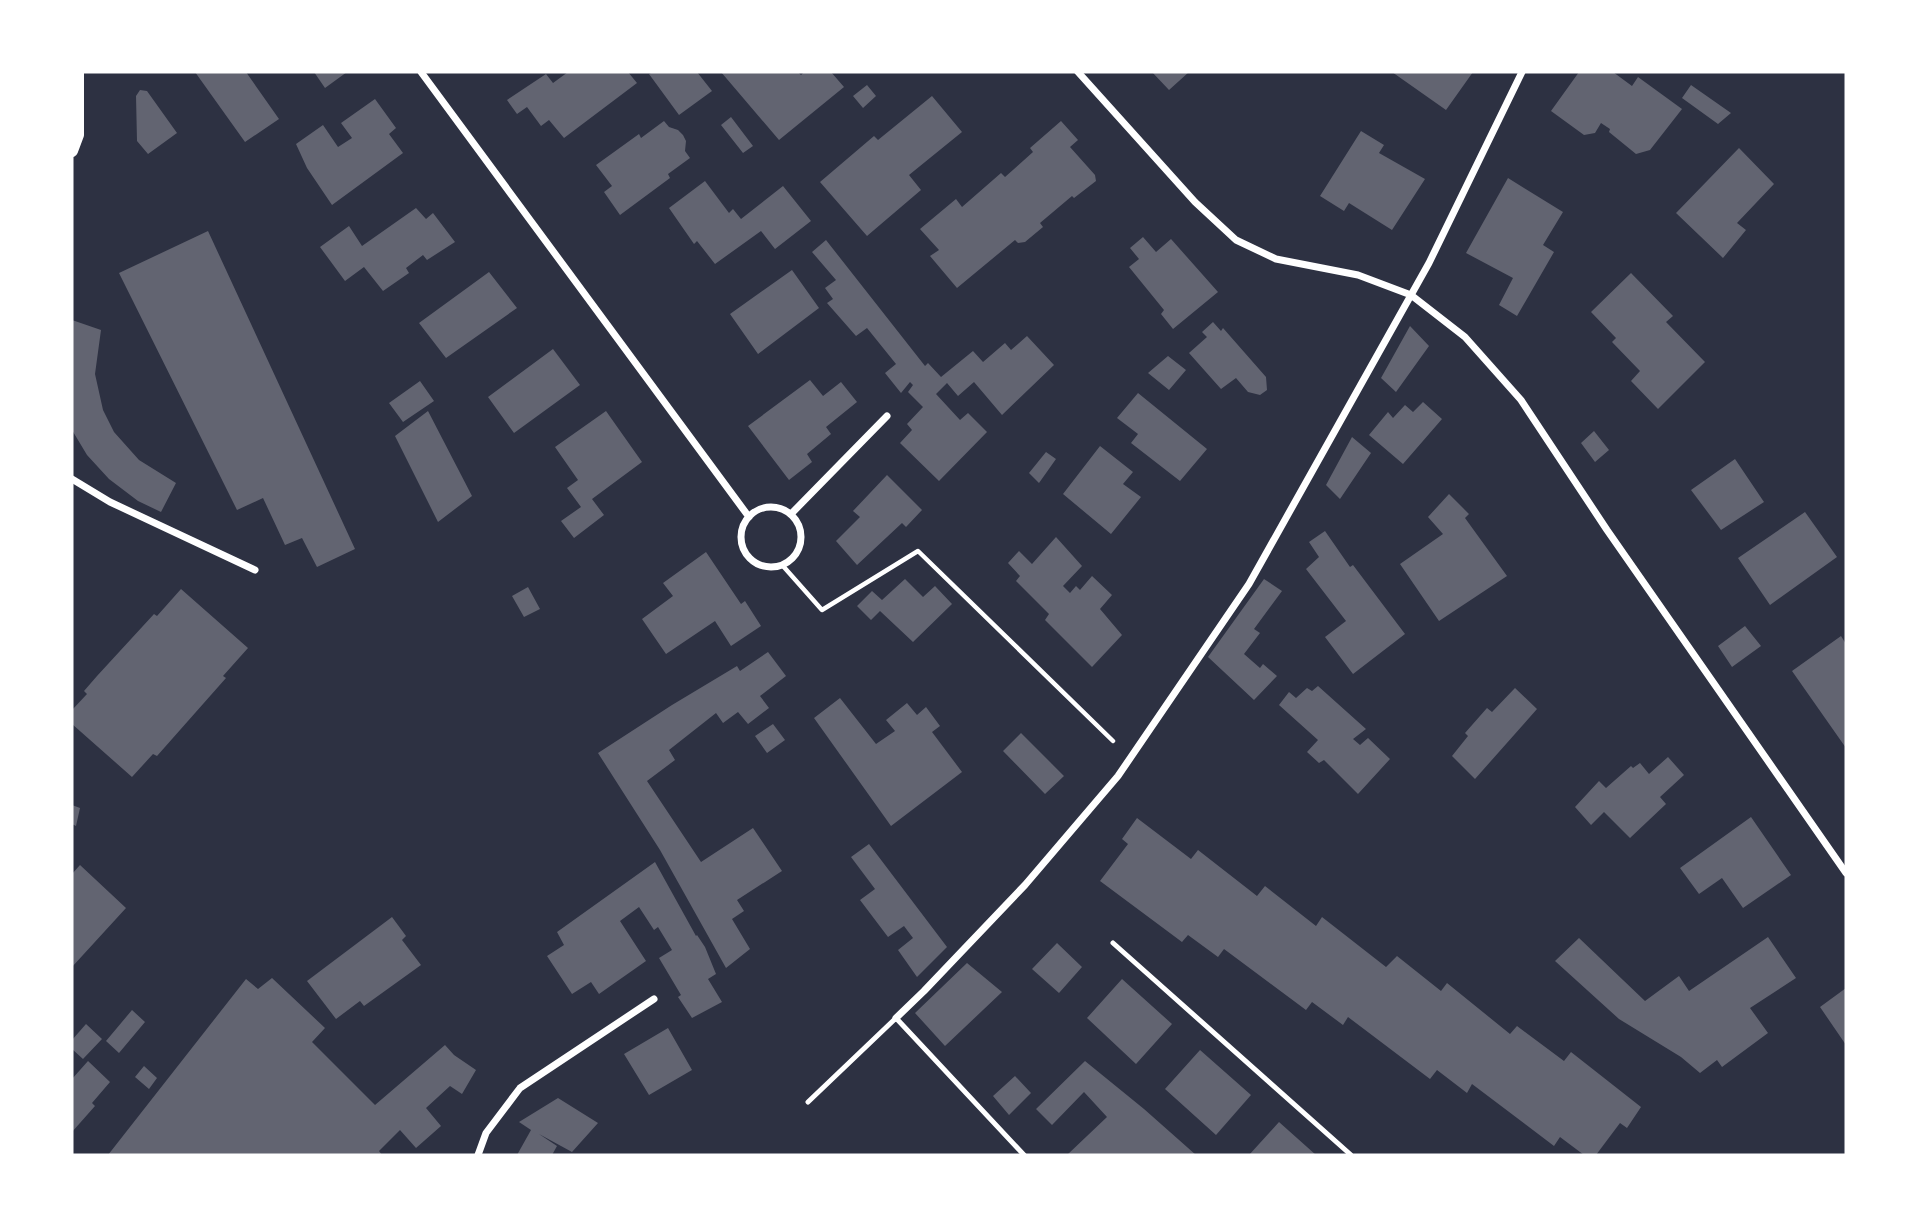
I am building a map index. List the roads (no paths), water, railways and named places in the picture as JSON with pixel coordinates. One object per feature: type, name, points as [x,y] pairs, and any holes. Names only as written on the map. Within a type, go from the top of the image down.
[{"type":"street","points":[[421,72],[749,517]]},
{"type":"street","points":[[1078,72],[1195,202],[1236,240],[1276,259],[1358,275],[1411,295],[1465,337],[1521,400],[1607,530],[1846,873]]},
{"type":"street","points":[[895,1018],[924,992],[1026,885],[1130,760],[1249,584],[1429,263],[1522,72]]},
{"type":"street","points":[[72,151],[78,135],[81,73]]},
{"type":"street","points":[[791,514],[887,416]]},
{"type":"street","points":[[72,479],[110,502],[255,570]]},
{"type":"street","points":[[767,507],[778,507],[791,514],[797,521],[801,542],[798,552],[783,566],[769,568],[748,557],[740,541],[749,517],[767,507]]},
{"type":"street","points":[[478,1155],[486,1133],[520,1088],[654,999]]},
{"type":"lane","points":[[1113,943],[1350,1155]]},
{"type":"lane","points":[[808,1102],[895,1018],[1024,1155]]}]
